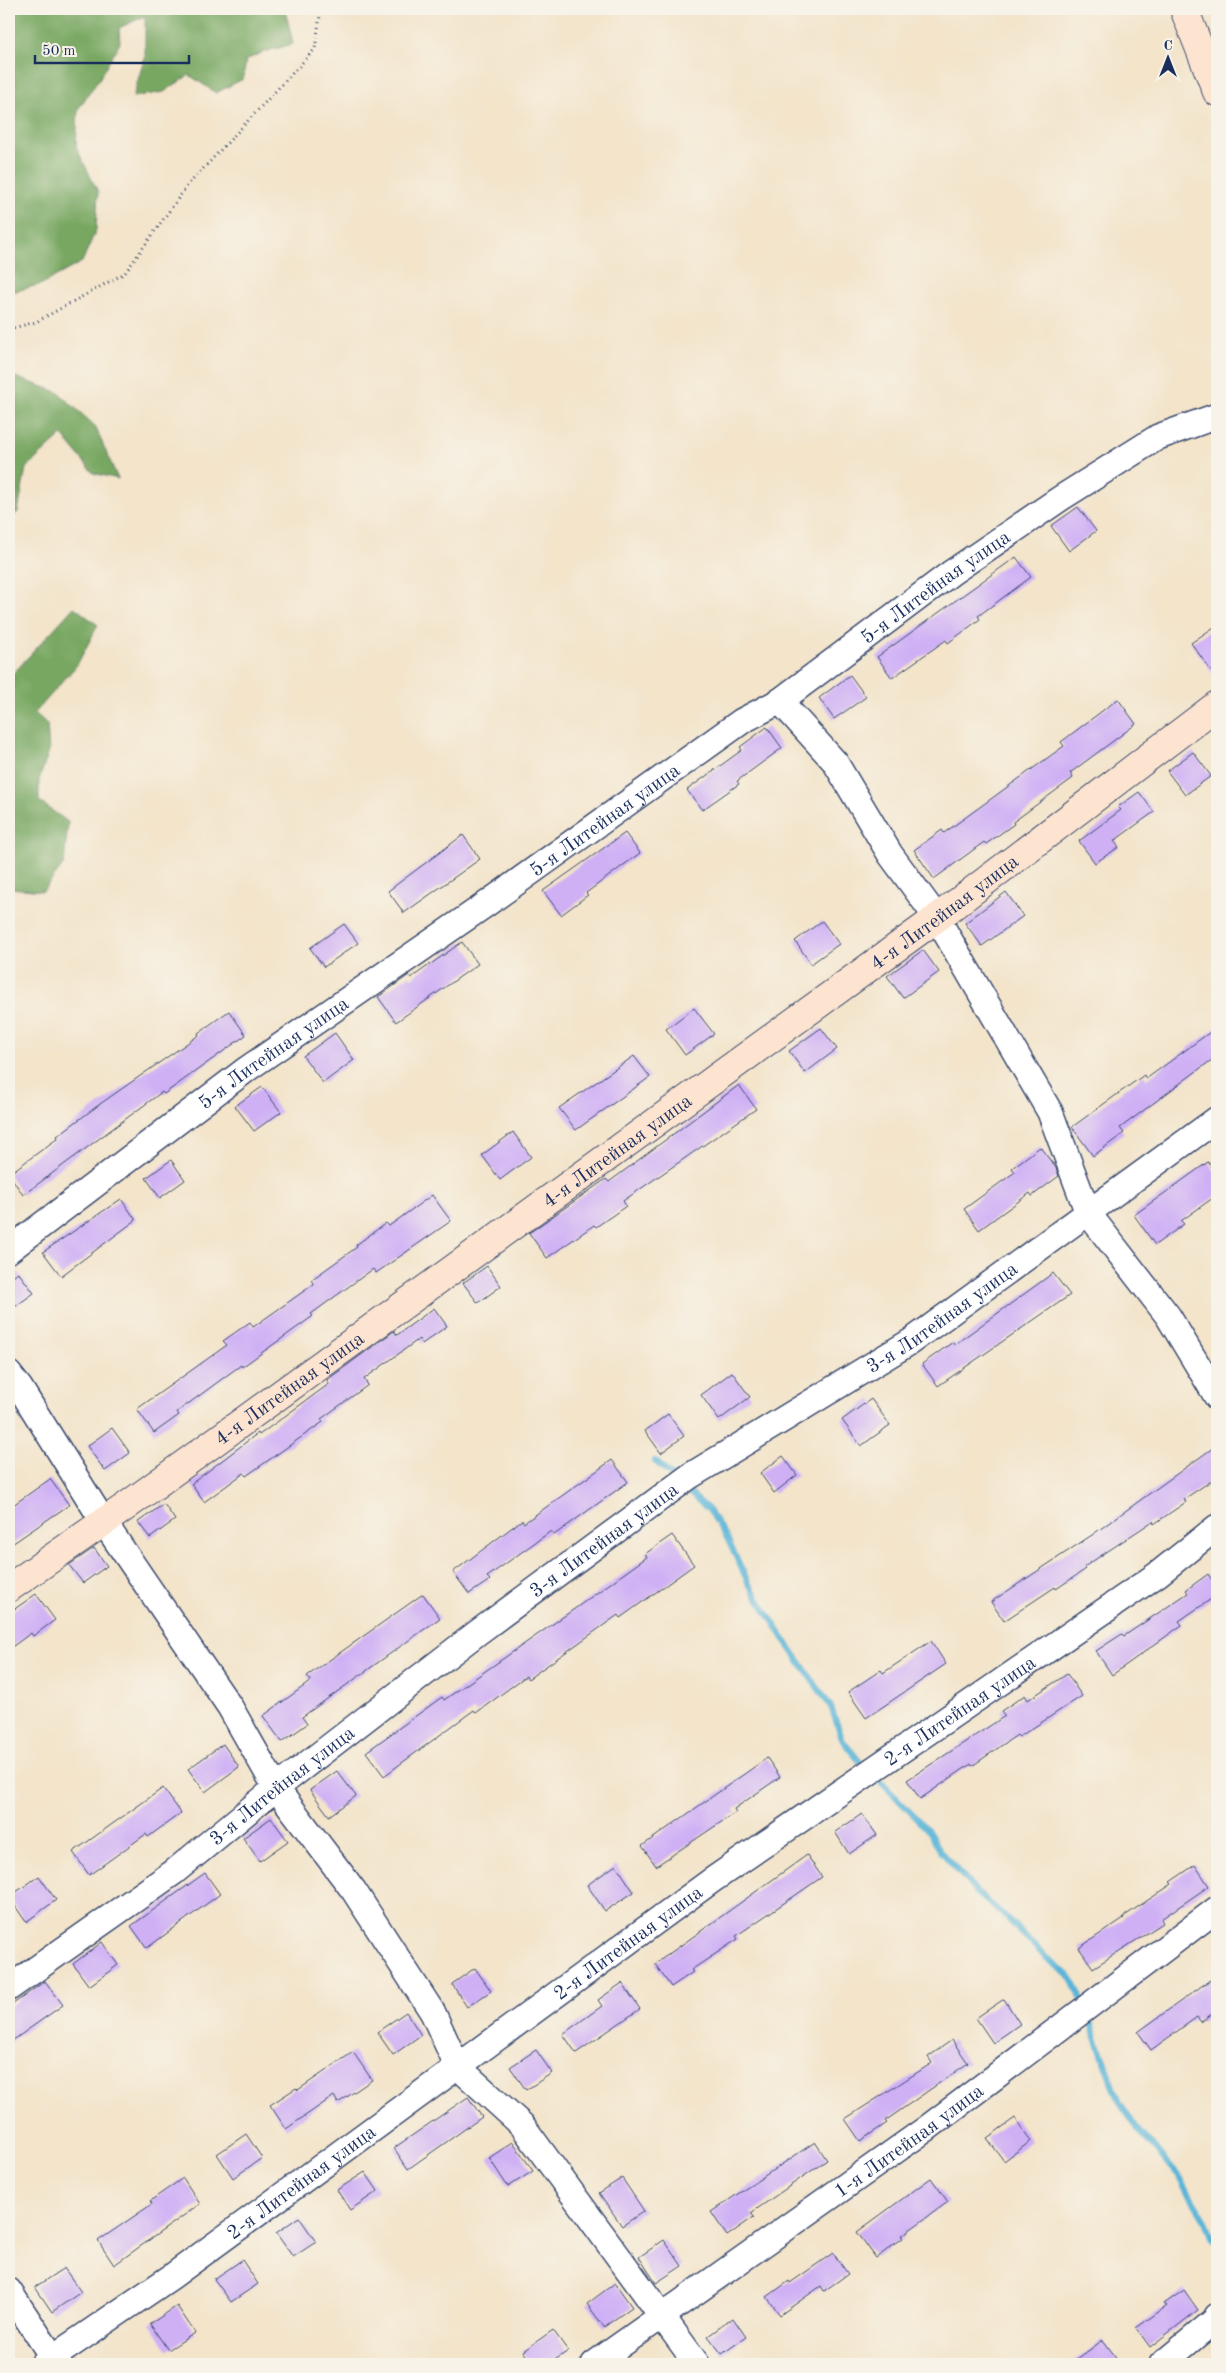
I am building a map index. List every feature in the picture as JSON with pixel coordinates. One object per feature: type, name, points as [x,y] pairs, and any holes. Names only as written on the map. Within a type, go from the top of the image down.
[{"type":"street","points":[[1184,9],[1217,92]]},
{"type":"street","name":"5-я Литейная улица","points":[[9,1250],[247,1069],[485,905],[742,721],[780,701],[950,572],[1060,498],[1158,437],[1217,416]]},
{"type":"street","points":[[780,701],[836,762],[890,854],[937,918],[1050,1112],[1088,1213],[1168,1316],[1217,1397]]},
{"type":"street","name":"4-я Литейная улица","points":[[9,1588],[937,918],[1217,705]]},
{"type":"street","name":"3-я Литейная улица","points":[[9,1988],[174,1872],[276,1788],[477,1633],[690,1476],[910,1342],[1217,1119]]},
{"type":"street","points":[[9,1374],[20,1388],[103,1521],[230,1707],[276,1788],[354,1890],[433,2014],[457,2066],[522,2125],[697,2364]]},
{"type":"street","name":"2-я Литейная улица","points":[[51,2362],[179,2271],[711,1881],[1158,1574],[1217,1527]]},
{"type":"street","name":"1-я Литейная улица","points":[[594,2364],[926,2129],[1217,1910]]},
{"type":"street","points":[[9,2291],[51,2362]]},
{"type":"street","points":[[1162,2364],[1215,2320],[1217,2316]]},
{"type":"path","points":[[9,329],[36,322],[126,273],[187,186],[315,49],[321,9]]},
{"type":"green space","points":[[9,9],[285,9],[293,44],[264,52],[246,60],[243,79],[216,93],[189,75],[164,92],[133,97],[145,56],[145,16],[119,28],[120,43],[98,81],[78,109],[76,147],[98,192],[96,230],[82,262],[42,284],[9,293]]},
{"type":"green space","points":[[9,375],[58,392],[95,426],[118,479],[93,473],[62,435],[26,468],[18,512],[9,519]]},
{"type":"green space","points":[[74,607],[98,625],[77,665],[35,713],[47,724],[49,751],[39,780],[39,801],[68,822],[64,864],[43,891],[9,888],[9,678]]},
{"type":"building","points":[[1078,507],[1096,531],[1069,551],[1051,526]]},
{"type":"building","points":[[1016,557],[1031,577],[978,616],[980,619],[948,643],[946,640],[892,678],[877,657]]},
{"type":"building","points":[[1217,625],[1217,679],[1191,643]]},
{"type":"building","points":[[850,675],[866,697],[834,719],[819,698]]},
{"type":"building","points":[[1118,699],[1136,724],[1070,773],[1073,778],[1013,822],[1014,824],[986,844],[984,842],[934,879],[914,850],[942,830],[944,833],[1064,746],[1061,742]]},
{"type":"building","points":[[767,727],[782,748],[737,781],[739,784],[702,810],[687,790],[742,750],[740,747]]},
{"type":"building","points":[[1193,752],[1211,776],[1185,795],[1167,771]]},
{"type":"building","points":[[1139,792],[1154,812],[1114,841],[1119,847],[1095,863],[1079,841],[1121,810],[1118,807]]},
{"type":"building","points":[[625,833],[640,853],[586,893],[588,895],[561,915],[543,891]]},
{"type":"building","points":[[463,835],[480,859],[404,913],[388,891]]},
{"type":"building","points":[[1006,892],[1023,916],[982,946],[965,923]]},
{"type":"building","points":[[822,921],[839,944],[811,964],[795,941]]},
{"type":"building","points":[[344,924],[358,943],[324,967],[310,948]]},
{"type":"building","points":[[462,942],[478,964],[396,1022],[378,997],[409,975],[411,978]]},
{"type":"building","points":[[923,950],[939,972],[903,998],[887,976]]},
{"type":"building","points":[[694,1008],[714,1034],[685,1055],[666,1029]]},
{"type":"building","points":[[229,1011],[246,1035],[164,1094],[162,1092],[23,1195],[9,1174],[100,1104],[199,1035],[198,1033]]},
{"type":"building","points":[[1217,1027],[1217,1056],[1120,1128],[1124,1133],[1093,1156],[1072,1127],[1144,1075],[1146,1079]]},
{"type":"building","points":[[821,1028],[837,1049],[805,1073],[789,1051]]},
{"type":"building","points":[[335,1033],[354,1060],[323,1083],[303,1056]]},
{"type":"building","points":[[634,1056],[650,1077],[576,1130],[559,1108]]},
{"type":"building","points":[[739,1085],[756,1109],[623,1201],[626,1206],[596,1227],[594,1225],[547,1258],[529,1233],[606,1179],[609,1182]]},
{"type":"building","points":[[262,1087],[281,1112],[254,1131],[235,1106]]},
{"type":"building","points":[[513,1132],[531,1157],[500,1180],[482,1155]]},
{"type":"building","points":[[1040,1147],[1056,1168],[1059,1176],[1032,1196],[1030,1193],[979,1230],[964,1209],[1015,1172],[1012,1168]]},
{"type":"building","points":[[171,1160],[185,1180],[160,1198],[146,1178]]},
{"type":"building","points":[[1208,1162],[1217,1174],[1217,1195],[1181,1221],[1184,1224],[1155,1245],[1134,1215]]},
{"type":"building","points":[[432,1195],[451,1221],[376,1273],[373,1269],[311,1314],[313,1316],[177,1412],[179,1415],[154,1433],[137,1409],[227,1345],[223,1341],[250,1322],[253,1327],[314,1284],[311,1280],[357,1247],[356,1245],[386,1223],[389,1226]]},
{"type":"building","points":[[121,1199],[136,1220],[61,1276],[43,1252]]},
{"type":"building","points":[[487,1266],[501,1286],[478,1303],[463,1283]]},
{"type":"building","points":[[18,1272],[34,1293],[9,1311],[9,1279]]},
{"type":"building","points":[[1053,1273],[1070,1295],[938,1386],[922,1364],[953,1342],[954,1345]]},
{"type":"building","points":[[434,1308],[447,1326],[422,1344],[419,1339],[364,1379],[368,1385],[321,1419],[323,1422],[246,1476],[244,1473],[204,1502],[191,1484],[258,1433],[259,1435],[329,1384],[327,1380],[394,1331],[397,1335]]},
{"type":"building","points":[[732,1372],[750,1397],[719,1420],[701,1395]]},
{"type":"building","points":[[871,1399],[890,1425],[861,1446],[842,1420]]},
{"type":"building","points":[[668,1414],[684,1436],[661,1453],[645,1431]]},
{"type":"building","points":[[112,1428],[130,1453],[105,1471],[87,1446]]},
{"type":"building","points":[[1217,1445],[1217,1477],[1184,1499],[1186,1502],[1154,1524],[1153,1521],[1084,1567],[1086,1569],[1004,1621],[991,1602],[1092,1535]]},
{"type":"building","points":[[783,1456],[797,1475],[774,1493],[760,1473]]},
{"type":"building","points":[[612,1460],[628,1482],[554,1535],[551,1531],[487,1577],[490,1580],[469,1594],[453,1572],[522,1520],[524,1523]]},
{"type":"building","points":[[50,1479],[69,1505],[9,1546],[9,1508]]},
{"type":"building","points":[[164,1504],[175,1520],[150,1538],[138,1522]]},
{"type":"building","points":[[672,1535],[694,1565],[620,1618],[618,1615],[528,1679],[526,1676],[476,1713],[474,1710],[384,1776],[366,1752],[442,1697],[444,1700],[580,1605],[647,1557],[645,1554]]},
{"type":"building","points":[[94,1548],[107,1566],[83,1583],[69,1565]]},
{"type":"building","points":[[1208,1574],[1217,1587],[1217,1595],[1179,1621],[1182,1625],[1112,1675],[1096,1651],[1122,1634],[1124,1636],[1188,1593],[1186,1590]]},
{"type":"building","points":[[36,1594],[55,1620],[33,1636],[31,1633],[9,1649],[9,1613]]},
{"type":"building","points":[[423,1594],[440,1618],[302,1717],[307,1724],[282,1742],[263,1716],[311,1681],[307,1676]]},
{"type":"building","points":[[931,1641],[946,1664],[866,1718],[848,1692],[881,1670],[883,1673]]},
{"type":"building","points":[[1067,1674],[1082,1696],[1019,1737],[1017,1735],[972,1766],[971,1764],[920,1799],[907,1780],[1005,1716],[1001,1711],[1025,1695],[1028,1700]]},
{"type":"building","points":[[223,1744],[239,1767],[205,1792],[188,1769]]},
{"type":"building","points":[[767,1758],[780,1777],[734,1809],[736,1812],[656,1866],[642,1846]]},
{"type":"building","points":[[337,1771],[356,1796],[329,1816],[310,1790]]},
{"type":"building","points":[[163,1788],[181,1813],[148,1837],[146,1834],[89,1875],[73,1852]]},
{"type":"building","points":[[862,1814],[877,1835],[849,1854],[835,1832]]},
{"type":"building","points":[[271,1818],[288,1841],[260,1861],[243,1838]]},
{"type":"building","points":[[807,1855],[822,1877],[736,1936],[738,1939],[691,1970],[693,1972],[671,1987],[655,1964]]},
{"type":"building","points":[[616,1865],[634,1892],[605,1911],[587,1885]]},
{"type":"building","points":[[1195,1865],[1209,1886],[1161,1919],[1163,1923],[1093,1968],[1079,1948],[1172,1884],[1170,1882]]},
{"type":"building","points":[[205,1873],[220,1894],[147,1948],[131,1926]]},
{"type":"building","points":[[39,1876],[56,1900],[26,1922],[9,1897]]},
{"type":"building","points":[[102,1942],[118,1965],[89,1986],[73,1964]]},
{"type":"building","points":[[475,1968],[491,1991],[467,2007],[452,1984]]},
{"type":"building","points":[[1210,1980],[1217,1990],[1217,2010],[1201,2022],[1197,2017],[1151,2050],[1138,2032]]},
{"type":"building","points":[[45,1981],[63,2005],[9,2043],[9,2007]]},
{"type":"building","points":[[622,1983],[640,2009],[576,2053],[563,2034],[602,2006],[598,2000]]},
{"type":"building","points":[[1004,1999],[1020,2024],[993,2043],[976,2018]]},
{"type":"building","points":[[406,2012],[421,2035],[393,2055],[377,2032]]},
{"type":"building","points":[[952,2040],[968,2063],[885,2121],[887,2123],[860,2141],[845,2119],[932,2063],[928,2057]]},
{"type":"building","points":[[536,2050],[552,2073],[526,2090],[510,2067]]},
{"type":"building","points":[[353,2052],[372,2080],[338,2103],[334,2096],[286,2129],[270,2105],[296,2088],[298,2090]]},
{"type":"building","points":[[468,2097],[482,2117],[408,2169],[394,2148]]},
{"type":"building","points":[[1015,2118],[1031,2141],[1004,2161],[987,2138]]},
{"type":"building","points":[[246,2134],[262,2158],[233,2178],[217,2154]]},
{"type":"building","points":[[513,2142],[533,2171],[508,2187],[489,2158]]},
{"type":"building","points":[[815,2142],[827,2160],[751,2213],[754,2217],[727,2236],[711,2212]]},
{"type":"building","points":[[365,2172],[378,2191],[350,2210],[337,2190]]},
{"type":"building","points":[[183,2178],[200,2204],[114,2265],[98,2241],[152,2204],[150,2201]]},
{"type":"building","points":[[622,2178],[644,2211],[622,2226],[599,2193]]},
{"type":"building","points":[[931,2178],[948,2202],[901,2236],[903,2238],[876,2258],[857,2232]]},
{"type":"building","points":[[299,2217],[316,2242],[293,2257],[276,2233]]},
{"type":"building","points":[[664,2240],[682,2266],[656,2283],[639,2257]]},
{"type":"building","points":[[833,2253],[848,2274],[824,2291],[821,2286],[780,2315],[767,2297]]},
{"type":"building","points":[[242,2260],[258,2284],[231,2302],[214,2279]]},
{"type":"building","points":[[64,2268],[81,2292],[52,2312],[35,2287]]},
{"type":"building","points":[[615,2283],[632,2307],[604,2327],[587,2304]]},
{"type":"building","points":[[1184,2290],[1198,2310],[1150,2347],[1136,2328],[1167,2306],[1164,2304]]},
{"type":"building","points":[[177,2306],[195,2333],[168,2350],[150,2324]]},
{"type":"building","points":[[733,2318],[746,2337],[722,2354],[708,2336]]},
{"type":"building","points":[[553,2330],[568,2351],[549,2364],[532,2364],[523,2351]]},
{"type":"building","points":[[1103,2340],[1121,2364],[1070,2364]]},
{"type":"waterway","points":[[655,1461],[676,1480]]},
{"type":"waterway","points":[[683,1487],[709,1510],[727,1538],[749,1584],[831,1707],[843,1741],[865,1768]]},
{"type":"waterway","points":[[875,1776],[927,1829],[940,1850],[977,1893],[1005,1916],[1044,1956],[1070,1976],[1084,2004]]},
{"type":"waterway","points":[[1087,2013],[1120,2103],[1136,2127],[1180,2178],[1206,2221],[1213,2238],[1217,2241]]}]
